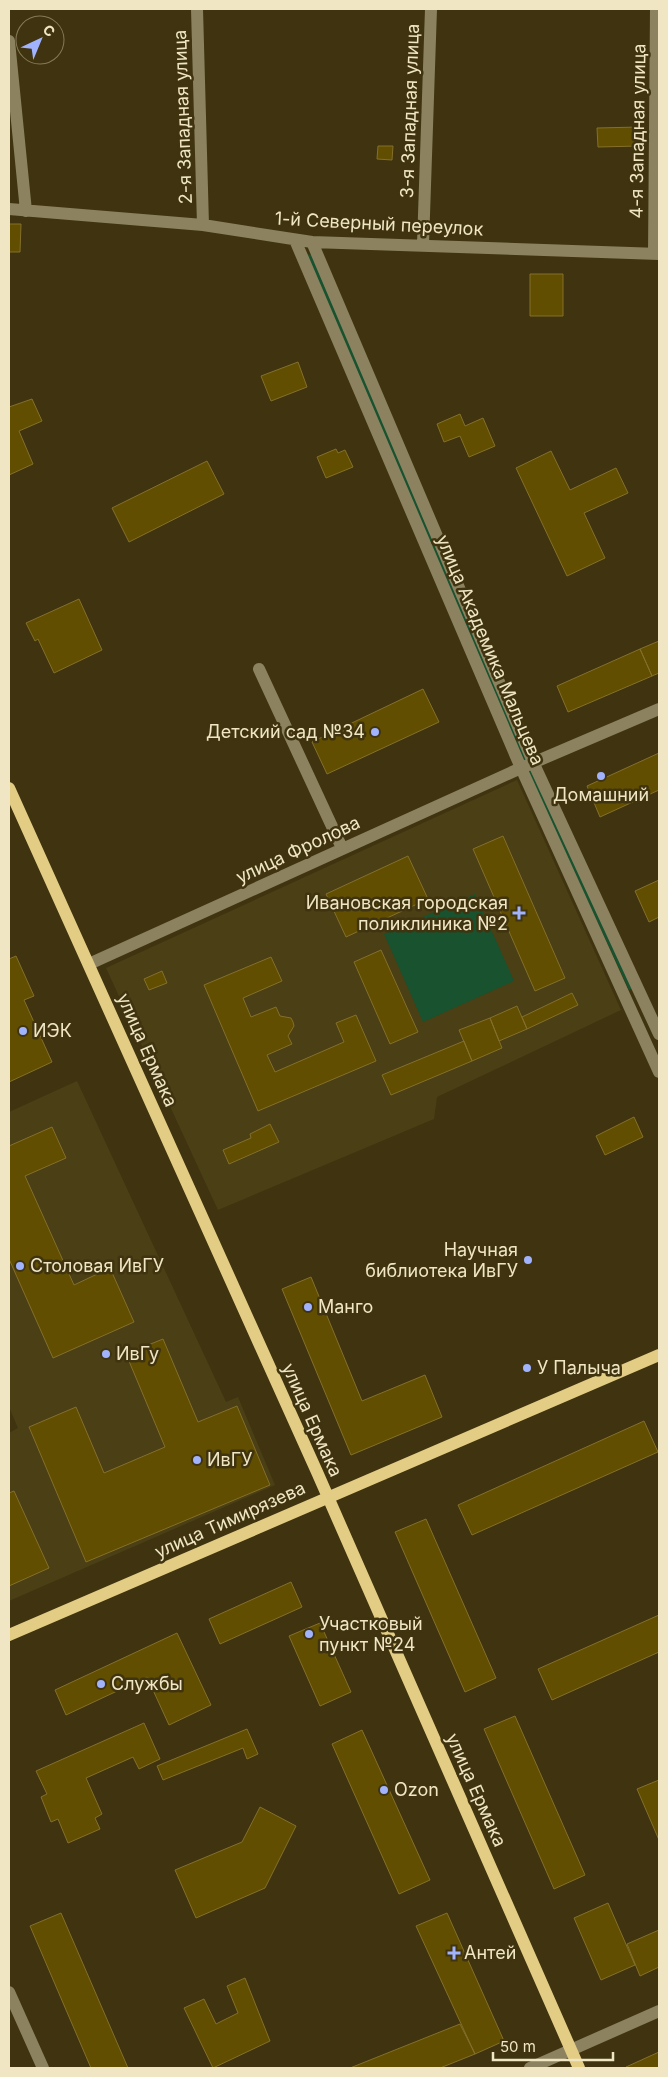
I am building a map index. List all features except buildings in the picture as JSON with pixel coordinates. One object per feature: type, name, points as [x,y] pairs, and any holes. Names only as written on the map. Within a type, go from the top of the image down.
[{"type":"main road","name":"улица Ермака","points":[[9,788],[328,1497],[579,2068]]},
{"type":"main road","name":"улица Тимирязева","points":[[9,1635],[659,1355]]},
{"type":"street","name":"2-я Западная улица","points":[[197,9],[204,225]]},
{"type":"street","name":"3-я Западная улица","points":[[424,244],[431,9]]},
{"type":"street","name":"4-я Западная улица","points":[[656,9],[657,254]]},
{"type":"street","points":[[9,41],[26,211]]},
{"type":"street","name":"1-й Северный переулок","points":[[9,209],[204,225],[312,242],[424,244],[657,254]]},
{"type":"street","name":"улица Академика Мальцева","points":[[295,240],[527,765],[659,1072]]},
{"type":"street","points":[[312,242],[527,765],[659,1034]]},
{"type":"street","points":[[259,669],[342,848]]},
{"type":"street","name":"улица Фролова","points":[[89,964],[527,765],[659,710]]},
{"type":"street","points":[[626,999],[640,993]]},
{"type":"street","points":[[9,1992],[43,2068]]},
{"type":"street","points":[[530,2068],[659,2011]]},
{"type":"shaded area","points":[[517,780],[621,1010],[437,1097],[434,1119],[218,1210],[106,968]]},
{"type":"shaded area","name":"ИвГу","points":[[77,1081],[226,1402],[238,1397],[275,1485],[9,1601],[9,1433],[18,1428],[9,1407],[9,1112]]},
{"type":"green space","points":[[304,254],[313,255],[528,760],[523,763]]},
{"type":"green space","points":[[530,768],[633,988],[629,990],[527,770]]},
{"type":"green space","points":[[475,894],[514,981],[423,1022],[384,934]]},
{"type":"place","name":"Детский сад №34","points":[[375,732]]},
{"type":"place","name":"Домашний","points":[[601,776]]},
{"type":"place","name":"Ивановская городская поликлиника №2","points":[[519,913]]},
{"type":"place","name":"ИЭК","points":[[23,1031]]},
{"type":"place","name":"Научная библиотека ИвГУ","points":[[528,1260]]},
{"type":"place","name":"Столовая ИвГУ","points":[[20,1266]]},
{"type":"place","name":"Манго","points":[[308,1307]]},
{"type":"place","name":"ИвГу","points":[[106,1354]]},
{"type":"place","name":"У Палыча","points":[[527,1368]]},
{"type":"place","name":"ИвГУ","points":[[197,1460]]},
{"type":"place","name":"Участковый пункт №24","points":[[309,1634]]},
{"type":"place","name":"Службы","points":[[101,1684]]},
{"type":"place","name":"Ozon","points":[[384,1790]]},
{"type":"place","name":"Антей","points":[[454,1953]]}]
